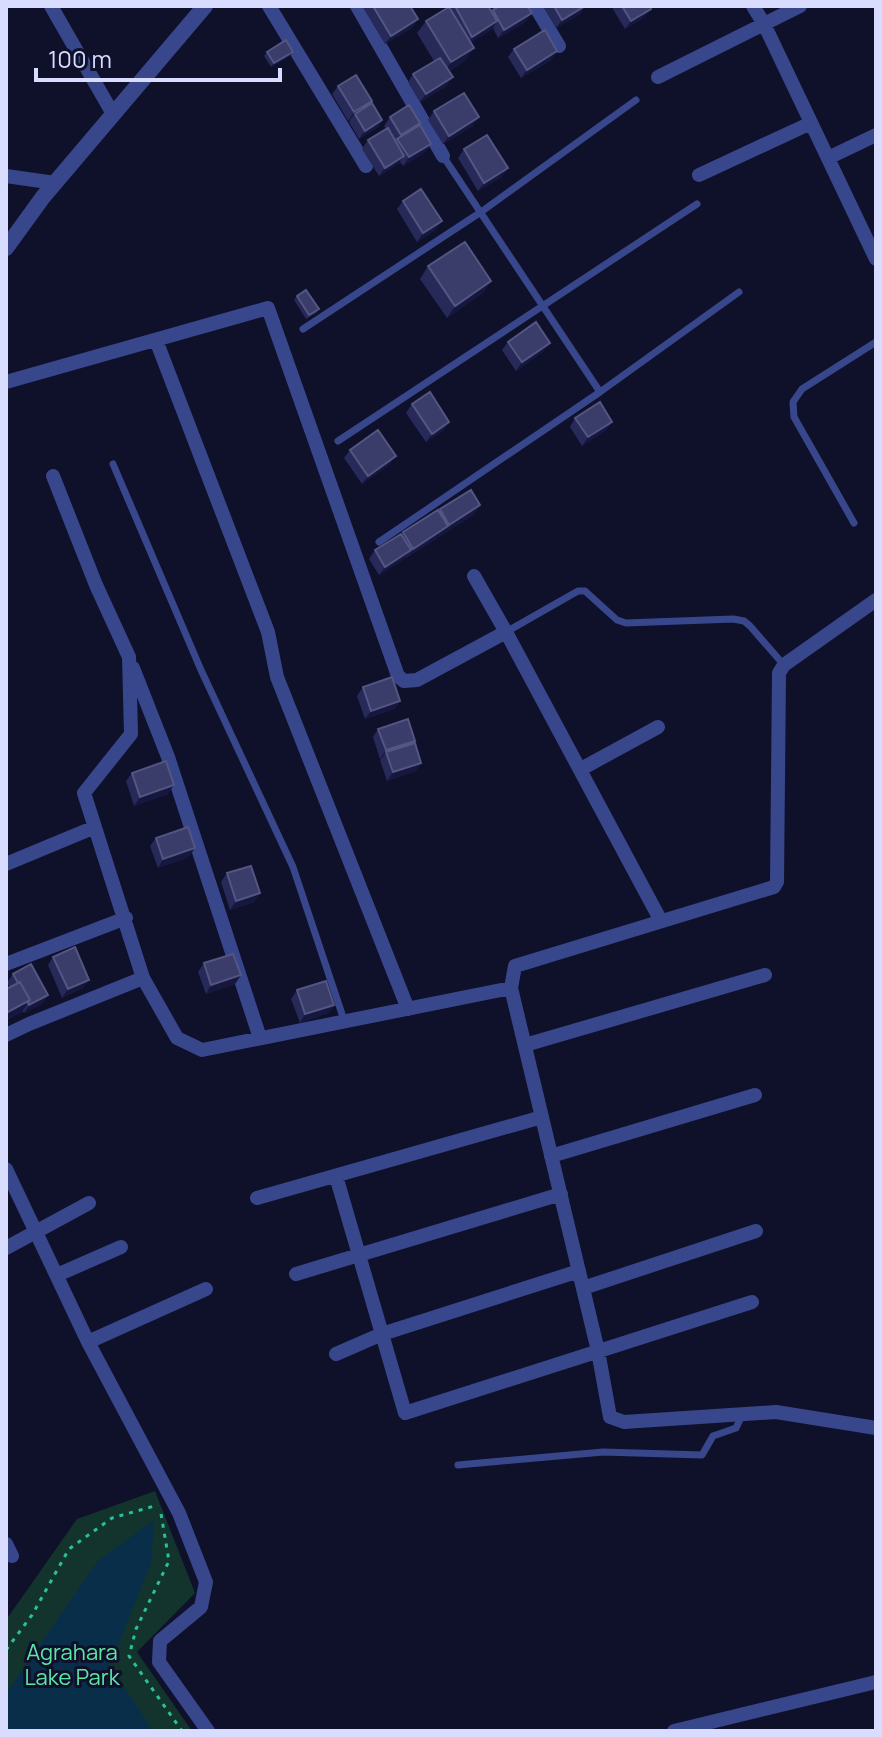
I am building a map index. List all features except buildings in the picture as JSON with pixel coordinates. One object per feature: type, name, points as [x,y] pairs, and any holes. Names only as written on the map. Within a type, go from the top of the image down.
[{"type":"street","points":[[51,6],[113,114]]},
{"type":"street","points":[[6,248],[55,183],[205,6]]},
{"type":"street","points":[[269,6],[366,166]]},
{"type":"street","points":[[357,6],[443,156]]},
{"type":"street","points":[[535,6],[559,46]]},
{"type":"street","points":[[753,6],[828,158],[869,227],[876,259]]},
{"type":"street","points":[[658,77],[800,6]]},
{"type":"street","points":[[699,175],[811,123]]},
{"type":"street","points":[[828,158],[876,135]]},
{"type":"street","points":[[6,176],[55,183]]},
{"type":"street","points":[[6,382],[268,308],[398,676],[404,681],[417,680],[506,632]]},
{"type":"street","points":[[156,340],[268,632],[277,677],[408,1009]]},
{"type":"street","points":[[53,476],[168,757],[260,1038]]},
{"type":"street","points":[[474,576],[661,921]]},
{"type":"street","points":[[876,600],[784,665],[779,673],[777,882],[768,891],[515,966],[511,988],[598,1351],[610,1417],[617,1420],[787,1412],[876,1428]]},
{"type":"street","points":[[129,657],[131,734],[84,793],[143,978],[177,1038],[202,1050],[511,988]]},
{"type":"street","points":[[581,769],[658,727]]},
{"type":"street","points":[[6,864],[95,827]]},
{"type":"street","points":[[6,964],[126,918]]},
{"type":"street","points":[[525,1045],[765,975]]},
{"type":"street","points":[[6,1035],[143,978]]},
{"type":"street","points":[[551,1156],[755,1095]]},
{"type":"street","points":[[257,1198],[542,1117]]},
{"type":"street","points":[[6,1169],[88,1342],[179,1513],[206,1582],[201,1607],[160,1641],[159,1662],[208,1731]]},
{"type":"street","points":[[336,1176],[405,1413],[752,1302]]},
{"type":"street","points":[[296,1274],[561,1194]]},
{"type":"street","points":[[6,1248],[89,1203]]},
{"type":"street","points":[[583,1288],[756,1231]]},
{"type":"street","points":[[57,1275],[121,1247]]},
{"type":"street","points":[[336,1354],[382,1334],[579,1271]]},
{"type":"street","points":[[88,1342],[206,1289]]},
{"type":"street","points":[[674,1731],[876,1682]]},
{"type":"lane","points":[[303,329],[481,212],[636,100]]},
{"type":"lane","points":[[443,156],[600,392]]},
{"type":"lane","points":[[338,441],[697,204]]},
{"type":"lane","points":[[379,542],[600,392],[739,292]]},
{"type":"lane","points":[[854,523],[794,417],[793,402],[802,389],[876,342]]},
{"type":"lane","points":[[113,464],[201,670],[293,867],[346,1023]]},
{"type":"lane","points":[[506,632],[578,591],[585,591],[617,620],[626,623],[744,621],[784,665]]},
{"type":"lane","points":[[458,1465],[603,1452],[702,1455],[713,1436],[736,1428],[742,1414]]},
{"type":"path","points":[[6,1650],[32,1615],[69,1549],[112,1518],[160,1505],[169,1561],[136,1629],[129,1656],[182,1731]]},
{"type":"green space","name":"Agrahara Lake Park","points":[[155,1491],[195,1593],[137,1652],[192,1731],[6,1731],[6,1620],[77,1519]]},
{"type":"water","points":[[154,1520],[151,1563],[110,1665],[153,1731],[6,1731],[6,1694],[97,1562]]}]
